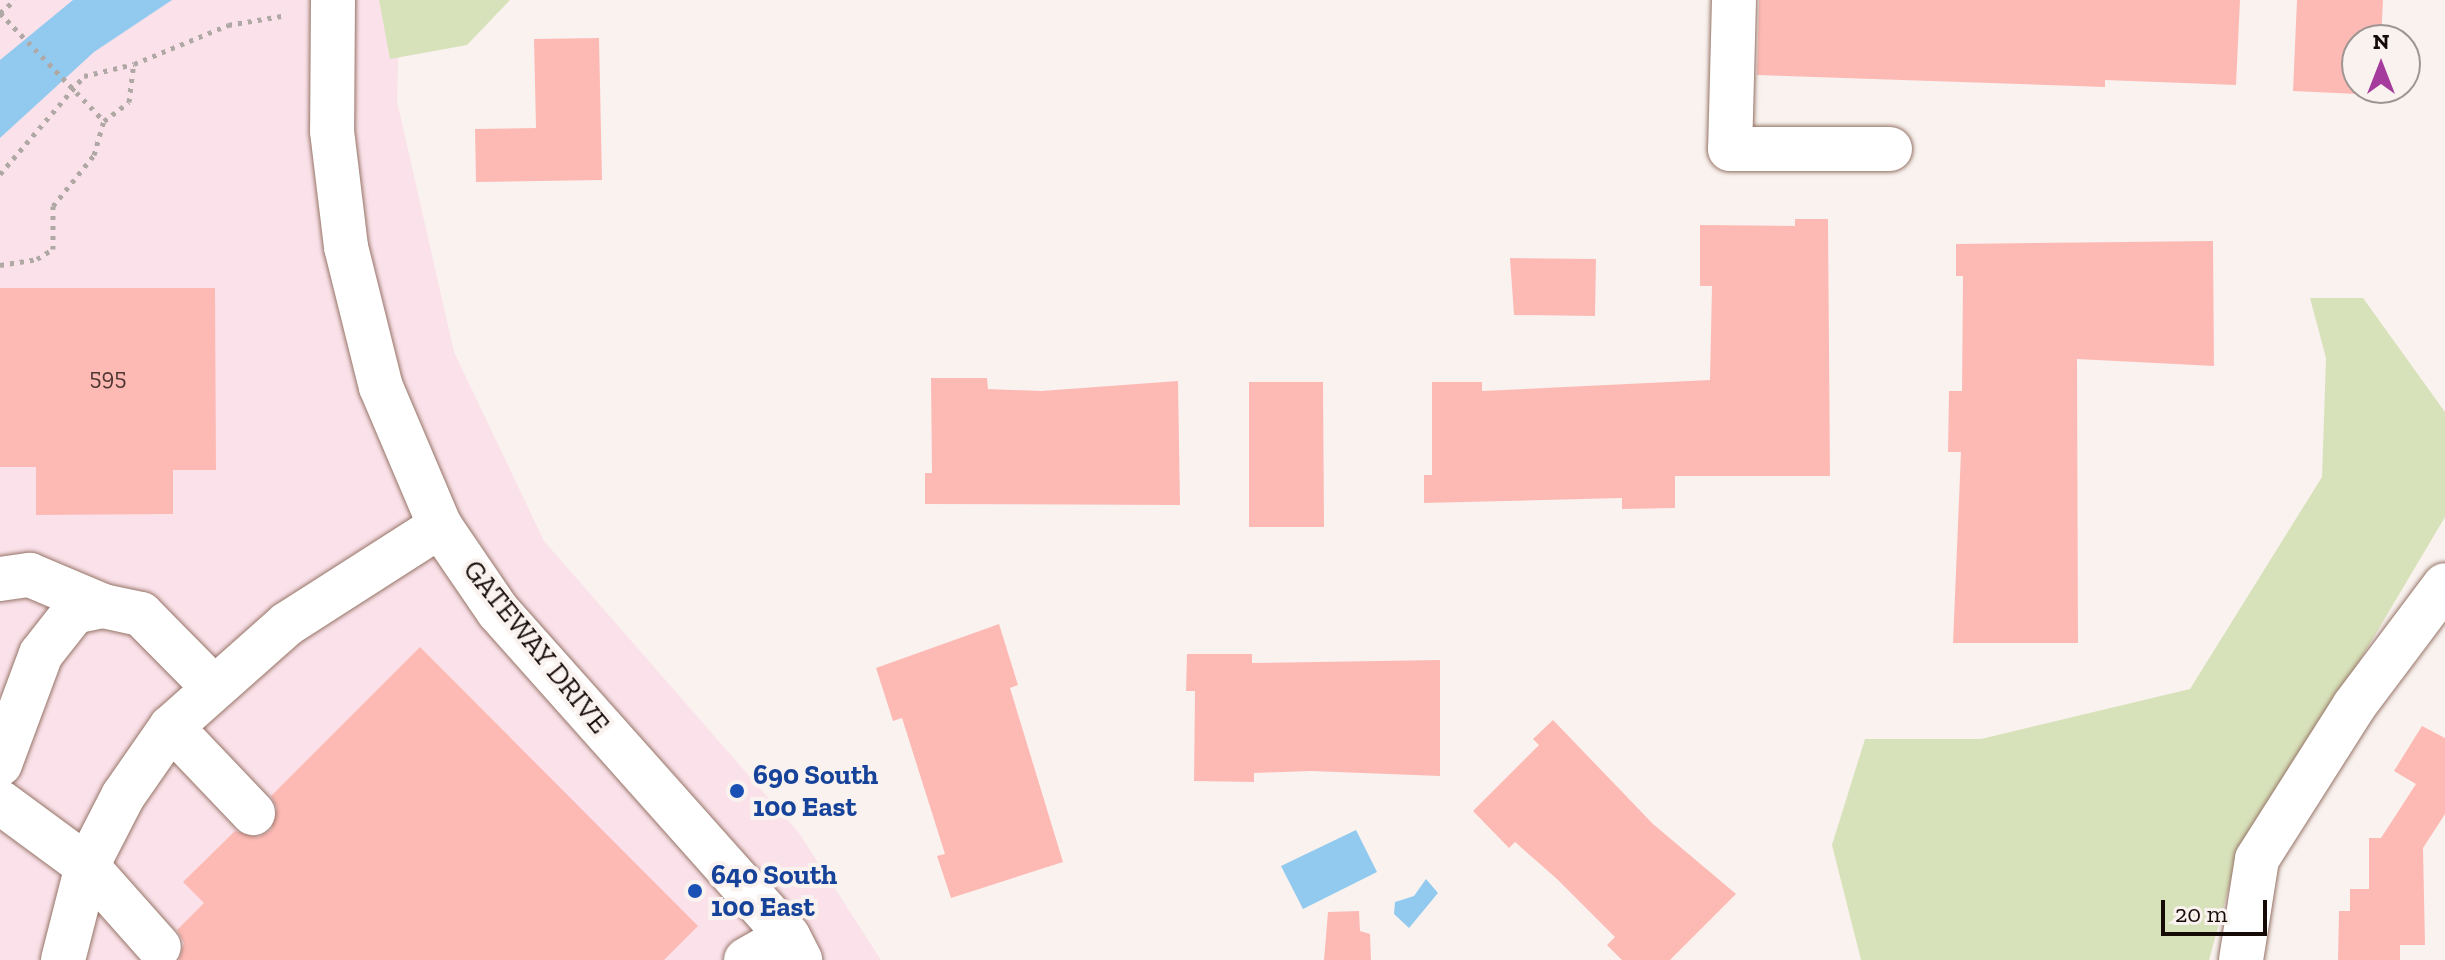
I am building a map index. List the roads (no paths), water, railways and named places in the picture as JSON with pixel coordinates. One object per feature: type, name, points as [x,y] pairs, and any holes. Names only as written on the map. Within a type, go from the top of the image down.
[{"type":"main road","name":"GATEWAY DRIVE","points":[[333,0],[332,131],[346,247],[381,387],[440,526],[498,611],[794,948]]},
{"type":"main road","points":[[1734,0],[1730,149],[1890,149]]},
{"type":"main road","points":[[63,960],[87,866],[123,796],[171,727],[212,686],[287,624],[440,526]]},
{"type":"main road","points":[[0,579],[30,575],[103,606],[141,614],[212,686]]},
{"type":"main road","points":[[2241,960],[2257,859],[2354,706],[2445,585]]},
{"type":"main road","points":[[0,764],[41,654],[74,612],[103,606]]},
{"type":"main road","points":[[171,727],[253,813]]},
{"type":"main road","points":[[0,802],[87,866],[159,947]]},
{"type":"main road","points":[[746,960],[794,948]]},
{"type":"water","points":[[73,0],[172,0],[94,52],[0,138],[0,60]]},
{"type":"water","points":[[1356,830],[1377,872],[1303,909],[1281,866]]},
{"type":"water","points":[[1426,879],[1438,893],[1409,928],[1394,914],[1395,902],[1414,896]]},
{"type":"place","name":"690 South 100 East","points":[[737,791]]},
{"type":"place","name":"640 South 100 East","points":[[695,891]]}]
